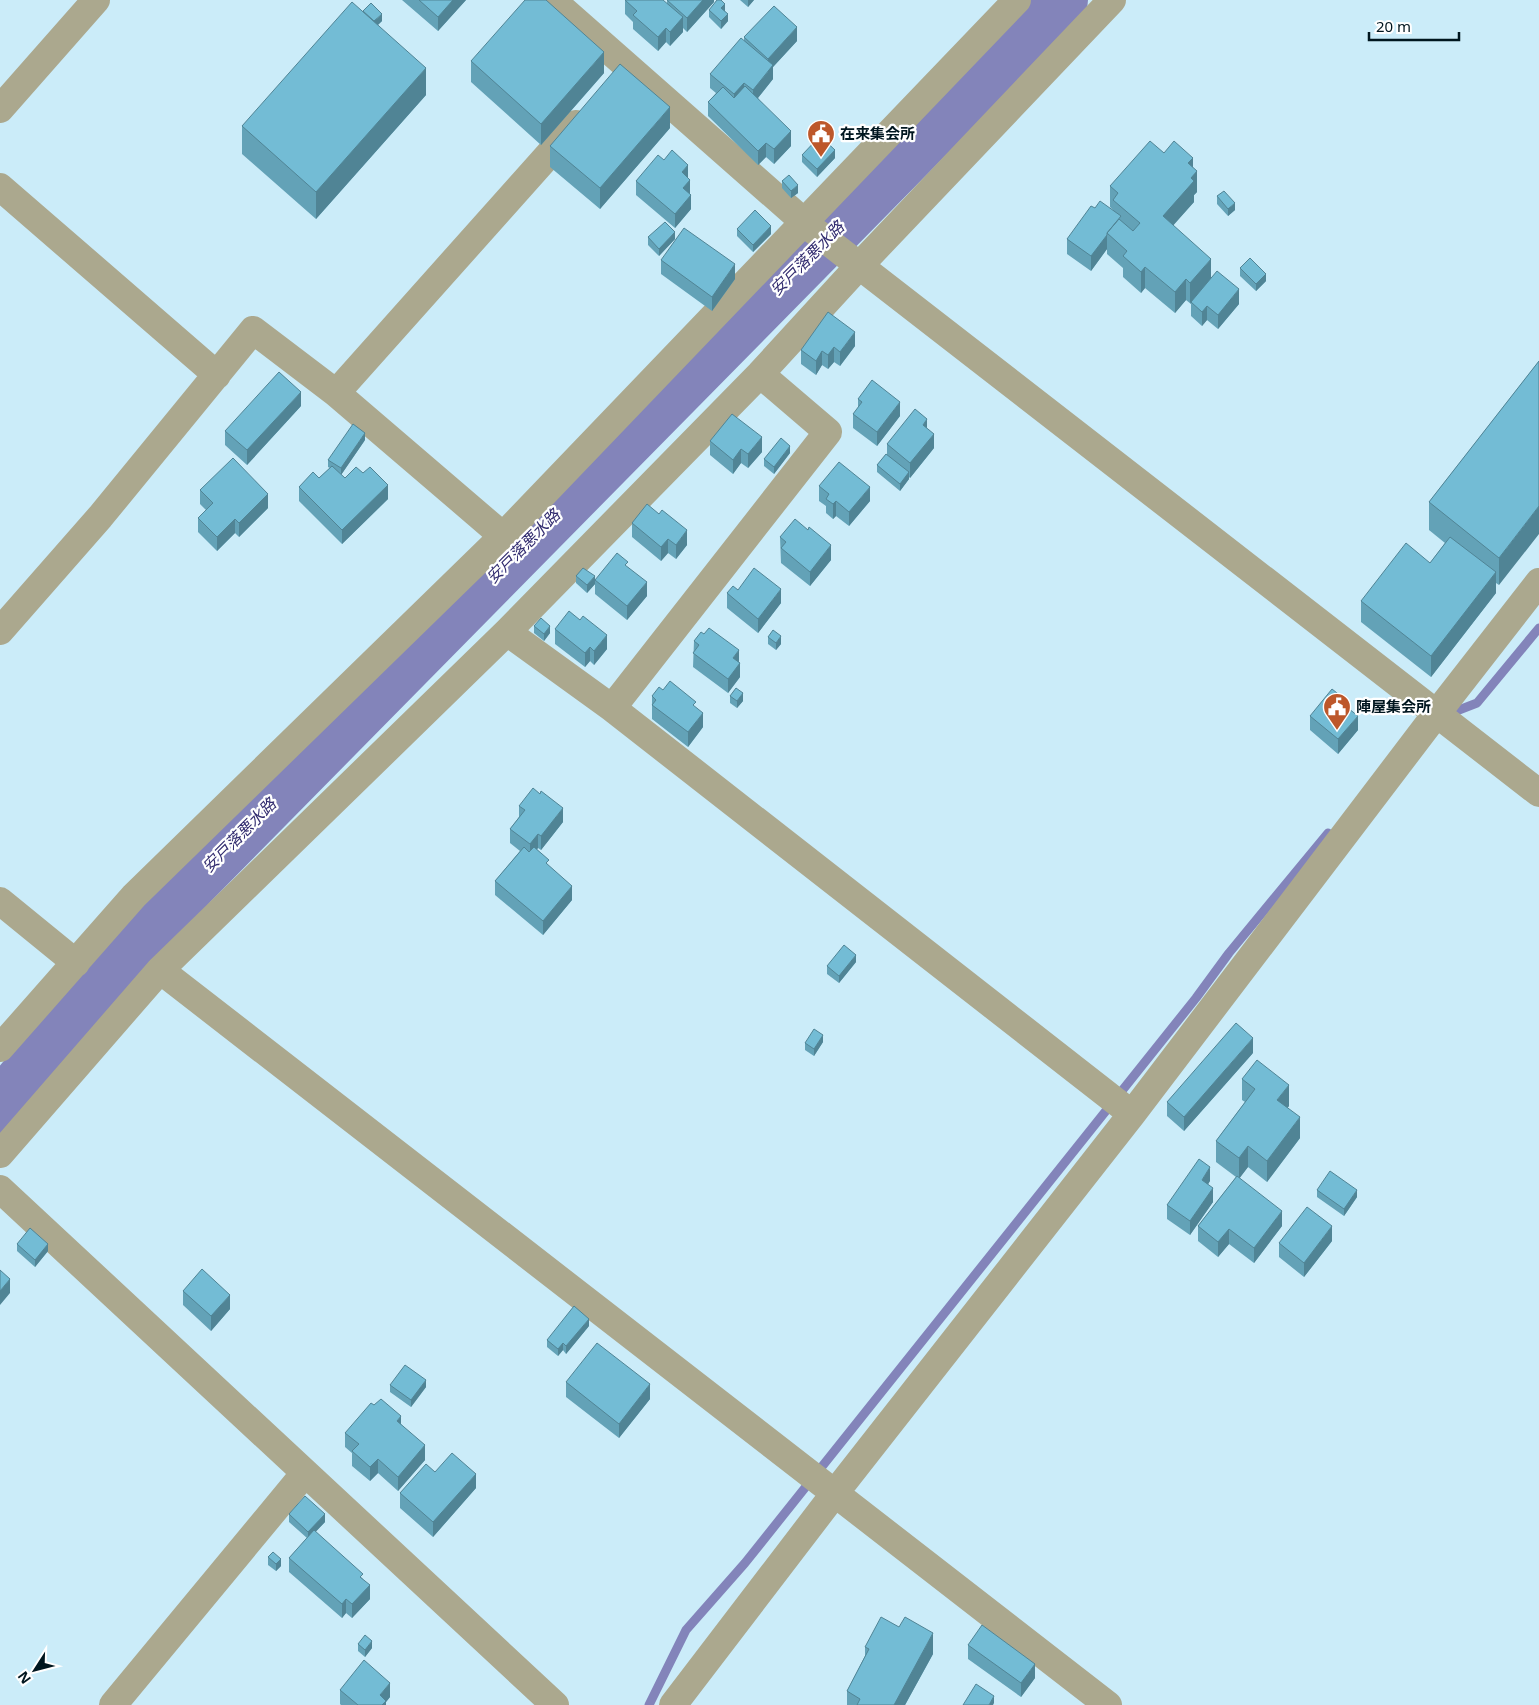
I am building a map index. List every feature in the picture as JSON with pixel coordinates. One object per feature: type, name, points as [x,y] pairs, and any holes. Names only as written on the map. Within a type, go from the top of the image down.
[{"type":"street","points":[[0,109],[96,0]]},
{"type":"street","points":[[552,0],[620,74],[808,226],[1539,792]]},
{"type":"street","points":[[0,1048],[134,896],[503,536],[808,226],[1017,0]]},
{"type":"street","points":[[0,1154],[160,970],[507,632],[760,374],[852,261],[1112,0]]},
{"type":"street","points":[[336,393],[594,103]]},
{"type":"street","points":[[0,187],[216,375]]},
{"type":"street","points":[[0,631],[100,517],[253,330],[336,393],[503,536]]},
{"type":"street","points":[[612,708],[828,432],[760,374]]},
{"type":"street","points":[[673,1705],[1132,1114],[1539,582]]},
{"type":"street","points":[[507,632],[612,708],[1132,1114]]},
{"type":"street","points":[[0,901],[76,963]]},
{"type":"street","points":[[160,970],[1108,1705]]},
{"type":"street","points":[[0,1190],[555,1705]]},
{"type":"street","points":[[113,1705],[305,1473]]},
{"type":"building","points":[[419,0],[453,0],[438,17]]},
{"type":"building","points":[[525,0],[546,0],[604,52],[541,124],[471,61]]},
{"type":"building","points":[[625,0],[663,0],[683,17],[670,32],[666,28],[658,37],[633,15],[637,11]]},
{"type":"building","points":[[667,0],[703,0],[687,18]]},
{"type":"building","points":[[717,0],[721,0],[725,4],[721,8],[728,14],[721,21],[709,10]]},
{"type":"building","points":[[352,2],[426,68],[316,192],[242,126]]},
{"type":"building","points":[[371,3],[382,14],[374,21],[363,11]]},
{"type":"building","points":[[774,6],[797,27],[768,59],[744,37]]},
{"type":"building","points":[[741,38],[773,65],[753,90],[744,83],[734,94],[710,74]]},
{"type":"building","points":[[620,64],[670,107],[600,188],[550,146]]},
{"type":"building","points":[[745,86],[791,131],[774,149],[766,143],[758,151],[708,102],[723,87],[734,98]]},
{"type":"building","points":[[820,136],[835,150],[817,169],[802,155]]},
{"type":"building","points":[[1150,141],[1164,153],[1174,141],[1193,158],[1188,163],[1197,171],[1191,178],[1194,181],[1163,216],[1211,259],[1190,283],[1186,279],[1175,292],[1145,267],[1141,272],[1123,256],[1127,251],[1107,233],[1119,219],[1133,231],[1140,223],[1113,200],[1118,193],[1110,186]]},
{"type":"building","points":[[672,150],[688,165],[682,172],[690,180],[683,188],[691,195],[675,214],[636,181],[658,155],[664,160]]},
{"type":"building","points":[[789,175],[798,185],[791,191],[782,181]]},
{"type":"building","points":[[1224,191],[1235,203],[1228,209],[1217,196]]},
{"type":"building","points":[[1100,201],[1121,216],[1091,256],[1067,239],[1091,206],[1095,208]]},
{"type":"building","points":[[755,210],[771,226],[753,245],[737,229]]},
{"type":"building","points":[[665,222],[675,232],[659,249],[648,237]]},
{"type":"building","points":[[684,228],[735,264],[712,297],[661,260]]},
{"type":"building","points":[[1250,258],[1266,274],[1256,284],[1240,268]]},
{"type":"building","points":[[1217,271],[1239,289],[1218,315],[1207,306],[1202,312],[1191,302]]},
{"type":"building","points":[[828,312],[855,332],[840,352],[834,347],[828,355],[822,351],[816,361],[801,350]]},
{"type":"building","points":[[1539,361],[1539,506],[1499,558],[1429,502]]},
{"type":"building","points":[[279,372],[301,392],[247,450],[225,431]]},
{"type":"building","points":[[872,380],[900,402],[877,432],[853,414],[862,402],[858,399]]},
{"type":"building","points":[[915,409],[927,419],[923,425],[934,434],[910,463],[887,444]]},
{"type":"building","points":[[732,414],[762,437],[748,454],[741,449],[733,460],[710,441]]},
{"type":"building","points":[[353,424],[365,433],[341,468],[328,460]]},
{"type":"building","points":[[781,438],[790,446],[774,467],[764,459]]},
{"type":"building","points":[[886,454],[909,472],[900,484],[877,465]]},
{"type":"building","points":[[233,458],[268,494],[239,523],[235,519],[217,537],[198,518],[213,503],[200,490]]},
{"type":"building","points":[[839,462],[870,487],[849,512],[836,501],[833,504],[826,499],[829,494],[819,486]]},
{"type":"building","points":[[332,466],[345,478],[356,467],[363,473],[370,467],[388,485],[342,530],[299,487],[313,472],[319,478]]},
{"type":"building","points":[[647,504],[659,514],[662,510],[687,530],[676,545],[668,539],[661,547],[632,523]]},
{"type":"building","points":[[795,519],[808,530],[809,527],[831,545],[810,572],[781,548],[786,542],[780,537]]},
{"type":"building","points":[[1450,537],[1496,572],[1431,656],[1361,601],[1406,543],[1430,563]]},
{"type":"building","points":[[617,553],[628,562],[625,565],[647,582],[627,606],[595,580]]},
{"type":"building","points":[[583,568],[595,576],[587,585],[576,576]]},
{"type":"building","points":[[754,568],[781,589],[758,619],[727,593],[733,586],[738,590]]},
{"type":"building","points":[[569,611],[580,620],[583,616],[607,635],[594,651],[590,647],[585,653],[555,629]]},
{"type":"building","points":[[541,618],[550,626],[544,634],[534,626]]},
{"type":"building","points":[[709,628],[739,650],[733,658],[740,663],[728,679],[693,653],[699,645],[694,641],[701,632],[704,634]]},
{"type":"building","points":[[773,630],[781,636],[776,643],[768,637]]},
{"type":"building","points":[[670,681],[696,702],[693,705],[703,713],[688,732],[652,705],[656,700],[652,696],[659,687],[663,690]]},
{"type":"building","points":[[736,688],[743,693],[737,701],[730,696]]},
{"type":"building","points":[[1332,689],[1347,701],[1344,705],[1358,716],[1338,739],[1310,716]]},
{"type":"building","points":[[533,788],[540,794],[541,791],[563,808],[541,836],[538,834],[530,844],[510,829],[525,810],[519,806]]},
{"type":"building","points":[[524,847],[529,852],[534,847],[549,860],[546,863],[572,886],[543,921],[495,881]]},
{"type":"building","points":[[844,945],[856,955],[839,976],[827,966]]},
{"type":"building","points":[[1236,1023],[1253,1038],[1184,1117],[1167,1102]]},
{"type":"building","points":[[814,1029],[823,1035],[814,1049],[805,1043]]},
{"type":"building","points":[[1257,1060],[1289,1085],[1277,1100],[1300,1117],[1267,1161],[1248,1146],[1239,1158],[1216,1141],[1255,1089],[1242,1079]]},
{"type":"building","points":[[1199,1159],[1210,1167],[1202,1180],[1213,1188],[1190,1221],[1167,1205]]},
{"type":"building","points":[[1330,1171],[1357,1190],[1344,1209],[1317,1190]]},
{"type":"building","points":[[1237,1176],[1282,1211],[1254,1248],[1229,1229],[1218,1242],[1198,1226]]},
{"type":"building","points":[[1307,1207],[1332,1226],[1304,1263],[1279,1243]]},
{"type":"building","points":[[30,1228],[48,1244],[35,1260],[17,1244]]},
{"type":"building","points":[[202,1269],[230,1295],[211,1316],[183,1291]]},
{"type":"building","points":[[0,1270],[10,1279],[0,1291]]},
{"type":"building","points":[[574,1306],[589,1319],[566,1346],[563,1343],[558,1349],[547,1340]]},
{"type":"building","points":[[597,1343],[650,1384],[619,1424],[566,1382]]},
{"type":"building","points":[[405,1365],[426,1380],[411,1400],[390,1385]]},
{"type":"building","points":[[381,1399],[401,1416],[397,1421],[425,1445],[398,1477],[378,1459],[370,1467],[352,1451],[359,1444],[345,1433],[371,1403],[374,1405]]},
{"type":"building","points":[[452,1453],[476,1474],[433,1522],[400,1493],[426,1464],[435,1472]]},
{"type":"building","points":[[305,1496],[325,1514],[308,1532],[289,1514]]},
{"type":"building","points":[[314,1530],[363,1574],[360,1577],[370,1585],[352,1604],[346,1599],[342,1604],[289,1558]]},
{"type":"building","points":[[273,1552],[281,1559],[276,1564],[268,1557]]},
{"type":"building","points":[[881,1617],[899,1627],[905,1617],[933,1633],[894,1705],[857,1705],[860,1699],[847,1691],[869,1649],[865,1647]]},
{"type":"building","points":[[982,1625],[1035,1664],[1021,1683],[968,1645]]},
{"type":"building","points":[[365,1635],[372,1641],[365,1650],[358,1644]]},
{"type":"building","points":[[364,1660],[390,1683],[380,1695],[386,1701],[382,1705],[358,1705],[340,1690]]},
{"type":"building","points":[[976,1684],[994,1696],[989,1705],[963,1705]]},
{"type":"waterway","name":"安戸落悪水路","points":[[0,1107],[191,883],[1061,0]]},
{"type":"waterway","points":[[1446,715],[1477,703],[1539,628]]},
{"type":"waterway","points":[[649,1705],[686,1630],[745,1563],[1196,998],[1229,953],[1328,833]]},
{"type":"place","name":"在来集会所","points":[[821,158]]},
{"type":"place","name":"陣屋集会所","points":[[1337,731]]}]
